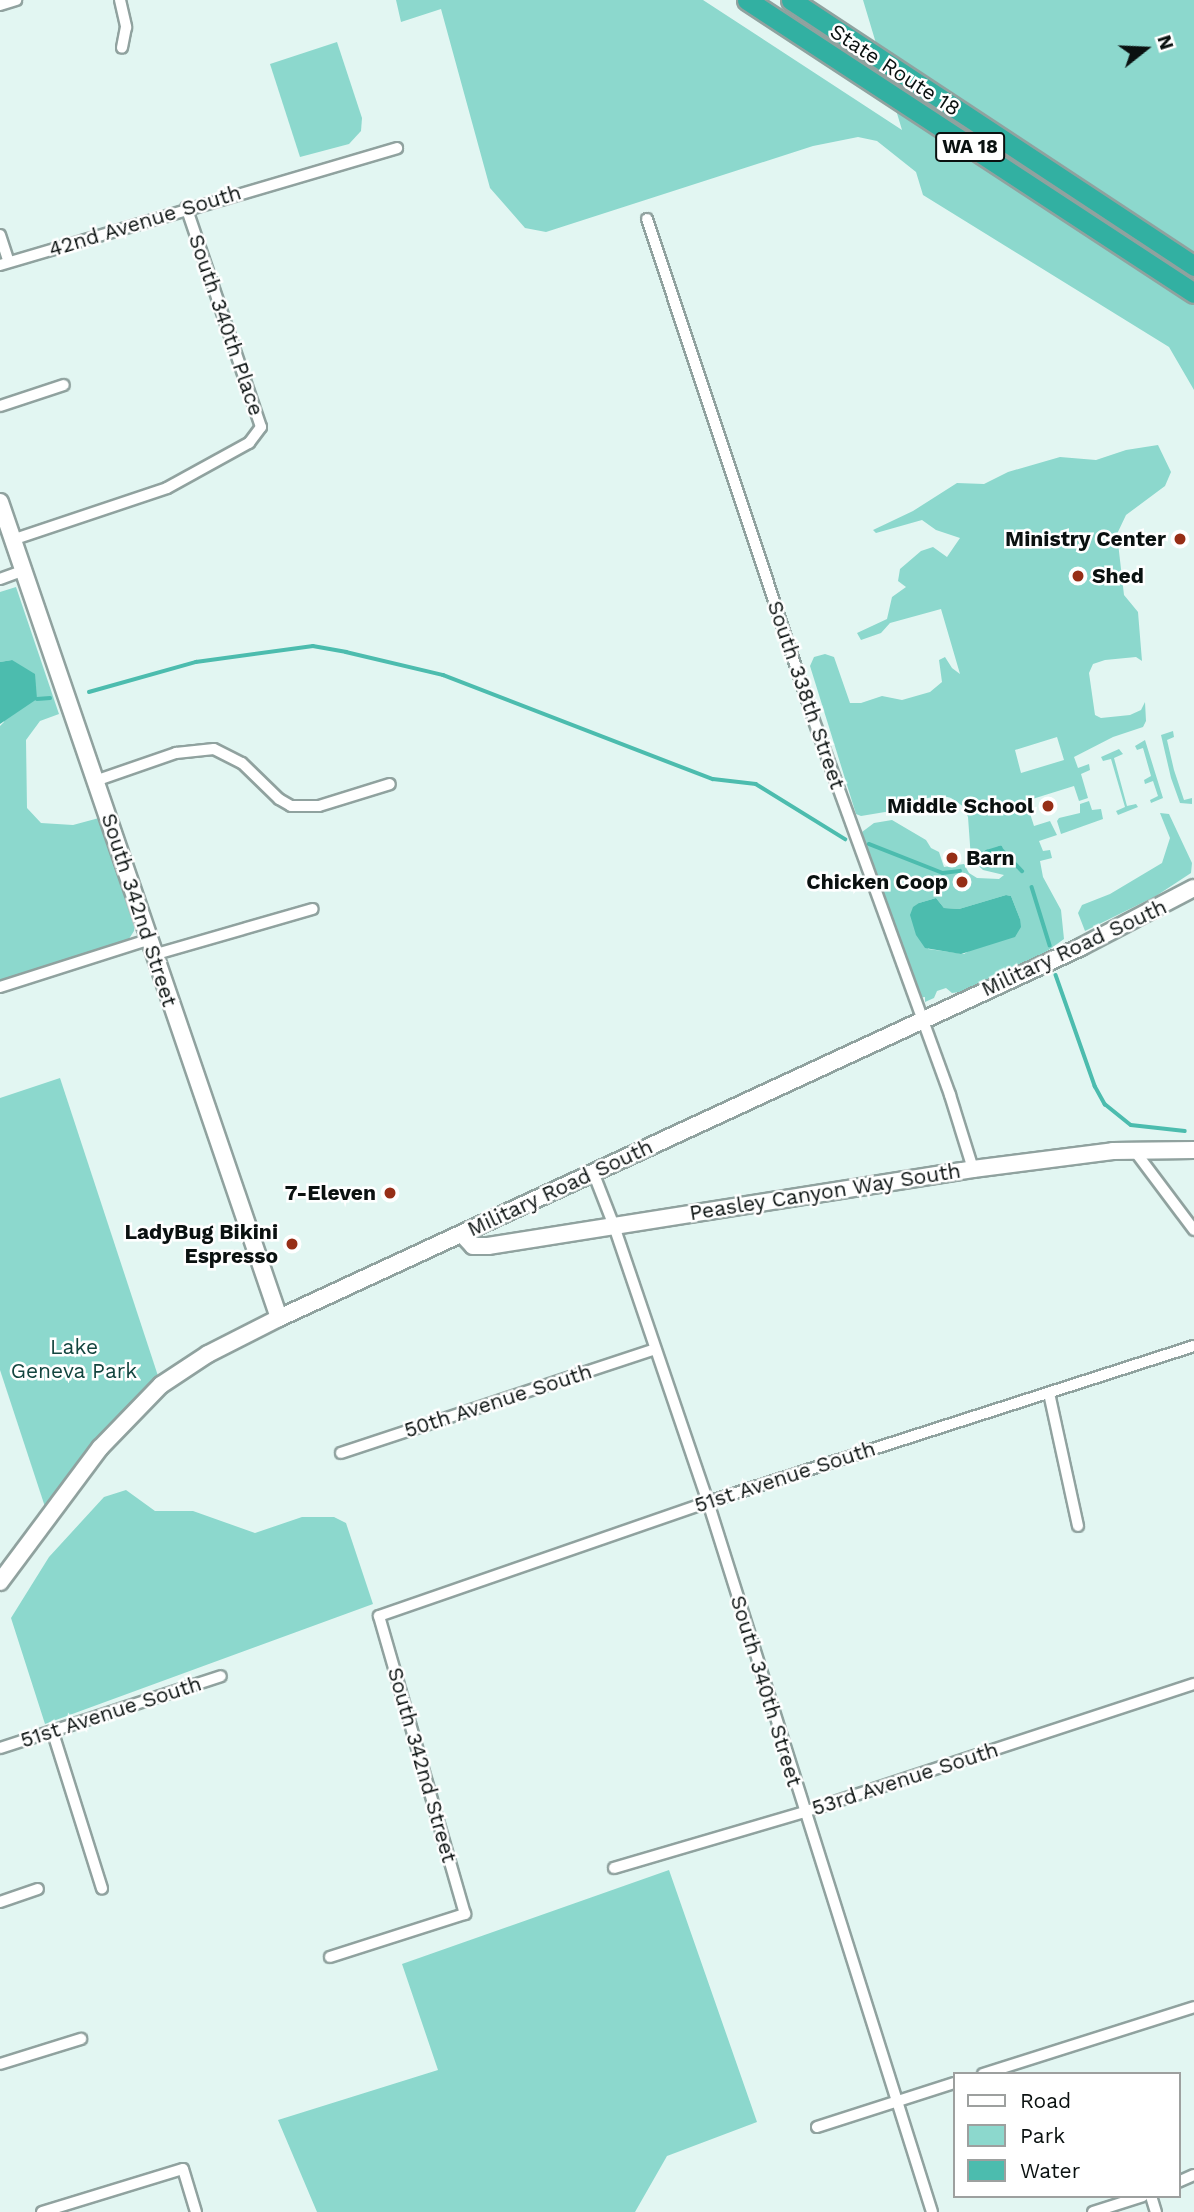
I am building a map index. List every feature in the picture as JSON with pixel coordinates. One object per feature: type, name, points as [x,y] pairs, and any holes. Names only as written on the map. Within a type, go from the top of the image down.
[{"type":"highway","name":"State Route 18","points":[[747,0],[1194,293]]},
{"type":"highway","name":"State Route 18","points":[[791,0],[1194,266]]},
{"type":"street","points":[[0,5],[16,0]]},
{"type":"street","points":[[120,0],[126,21],[122,48]]},
{"type":"street","name":"42nd Avenue South","points":[[4,263],[186,207],[397,148]]},
{"type":"street","name":"South 340th Place","points":[[12,540],[167,488],[251,441],[261,427],[186,207]]},
{"type":"street","name":"South 338th Street","points":[[647,219],[810,709],[920,1020],[950,1095],[973,1168]]},
{"type":"street","points":[[0,234],[4,263]]},
{"type":"street","points":[[0,406],[64,385]]},
{"type":"street","name":"South 342nd Street","points":[[0,502],[150,948],[279,1318]]},
{"type":"street","points":[[0,579],[22,571]]},
{"type":"street","points":[[95,780],[194,749],[214,749],[242,763],[279,799],[305,808],[336,802],[390,784]]},
{"type":"street","name":"Military Road South","points":[[0,1582],[100,1448],[161,1385],[208,1354],[279,1318],[1085,945],[1194,888]]},
{"type":"street","points":[[0,987],[312,909]]},
{"type":"street","points":[[1134,1150],[1194,1230]]},
{"type":"street","name":"Peasley Canyon Way South","points":[[462,1234],[473,1246],[480,1247],[973,1168],[1134,1150],[1194,1150]]},
{"type":"street","name":"South 340th Street","points":[[593,1172],[708,1502],[932,2212]]},
{"type":"street","name":"51st Avenue South","points":[[379,1616],[708,1502],[1194,1346]]},
{"type":"street","name":"50th Avenue South","points":[[341,1453],[655,1349]]},
{"type":"street","points":[[1049,1393],[1079,1526]]},
{"type":"street","name":"South 342nd Street","points":[[330,1957],[466,1914],[379,1616]]},
{"type":"street","name":"51st Avenue South","points":[[0,1748],[221,1676]]},
{"type":"street","name":"53rd Avenue South","points":[[614,1868],[804,1812],[1194,1684]]},
{"type":"street","points":[[52,1733],[102,1888]]},
{"type":"street","points":[[0,1902],[38,1889]]},
{"type":"street","points":[[989,2072],[1194,2007]]},
{"type":"street","points":[[0,2064],[81,2039]]},
{"type":"street","points":[[817,2127],[953,2083]]},
{"type":"street","points":[[42,2212],[183,2169],[196,2212]]},
{"type":"street","points":[[1093,2212],[1137,2198]]},
{"type":"green space","points":[[396,0],[703,0],[902,130],[863,0],[1194,0],[1194,390],[1169,347],[923,195],[916,172],[877,141],[858,137],[813,146],[546,232],[525,228],[490,188],[441,9],[401,22]]},
{"type":"green space","points":[[337,42],[362,118],[361,131],[349,144],[300,157],[270,64]]},
{"type":"green space","points":[[1158,445],[1171,472],[1165,486],[1126,515],[1117,534],[1124,595],[1138,612],[1142,661],[1136,657],[1105,660],[1093,664],[1089,673],[1095,715],[1101,718],[1130,715],[1141,710],[1145,702],[1146,721],[1143,727],[1113,737],[1074,757],[1078,768],[1089,764],[1090,770],[1081,774],[1088,798],[1079,801],[1074,786],[1026,801],[1034,826],[1050,821],[1057,835],[1039,841],[1043,851],[1050,850],[1052,858],[1040,861],[1043,877],[1061,910],[1064,939],[1029,964],[968,991],[952,993],[946,988],[937,991],[934,998],[925,1002],[925,997],[918,998],[862,832],[874,823],[892,820],[926,840],[931,848],[939,852],[944,867],[964,864],[969,873],[977,878],[999,879],[1004,875],[983,870],[971,859],[968,817],[964,807],[951,798],[940,795],[920,800],[909,808],[861,816],[856,814],[810,666],[814,657],[825,654],[834,657],[850,703],[861,703],[882,696],[902,700],[930,692],[942,682],[939,660],[945,657],[960,674],[941,609],[890,623],[881,633],[861,640],[857,633],[887,619],[892,597],[906,587],[898,581],[900,569],[921,551],[933,547],[947,557],[960,538],[936,530],[922,520],[876,533],[873,530],[913,511],[957,483],[984,484],[1008,472],[1060,457],[1096,460],[1126,450]],"holes":[[[1057,737],[1064,760],[1021,773],[1015,750]],[[1006,895],[1011,896],[1020,919],[964,954],[928,949],[919,903],[936,898],[944,908],[959,909]]]},
{"type":"green space","points":[[16,587],[59,714],[40,721],[26,740],[27,808],[41,823],[73,825],[99,818],[102,827],[105,827],[136,919],[134,931],[127,942],[0,983],[0,726],[4,722],[12,660],[0,662],[0,592]]},
{"type":"green space","points":[[1173,731],[1174,737],[1167,740],[1174,770],[1184,800],[1192,798],[1192,804],[1180,803],[1171,778],[1161,735]]},
{"type":"green space","points":[[1145,740],[1163,798],[1151,803],[1150,800],[1158,796],[1153,781],[1145,784],[1144,780],[1151,776],[1143,748],[1137,750],[1135,746]]},
{"type":"green space","points":[[1119,749],[1123,754],[1114,758],[1127,806],[1136,804],[1138,807],[1118,815],[1116,811],[1125,807],[1111,759],[1103,761],[1101,757]]},
{"type":"green space","points":[[1089,801],[1092,810],[1101,809],[1103,819],[1061,834],[1057,821],[1059,818],[1080,813],[1080,804]]},
{"type":"green space","points":[[1160,813],[1169,814],[1192,863],[1191,873],[1156,896],[1085,931],[1078,913],[1082,905],[1110,894],[1162,863],[1170,838]]},
{"type":"green space","name":"Lake Geneva Park","points":[[60,1078],[161,1385],[48,1516],[0,1370],[0,1098]]},
{"type":"green space","points":[[126,1490],[155,1511],[193,1511],[255,1533],[302,1517],[334,1517],[346,1523],[373,1604],[45,1724],[11,1618],[49,1557],[104,1497]]},
{"type":"green space","points":[[669,1870],[757,2122],[667,2156],[635,2212],[317,2212],[278,2120],[438,2070],[402,1964]]},
{"type":"water","points":[[12,660],[35,674],[37,699],[0,724],[0,662]]},
{"type":"water","points":[[1006,895],[1011,896],[1020,919],[1021,927],[1015,937],[961,954],[925,948],[916,935],[910,915],[913,907],[919,903],[936,898],[944,908],[959,909]]},
{"type":"waterway","points":[[89,692],[196,662],[313,646],[346,652],[443,675],[713,779],[756,784],[845,839]]},
{"type":"waterway","points":[[37,699],[50,698]]},
{"type":"waterway","points":[[869,844],[943,873],[960,871]]},
{"type":"waterway","points":[[972,863],[987,852],[1000,848],[1022,871]]},
{"type":"waterway","points":[[1032,887],[1050,945]]},
{"type":"waterway","points":[[1056,975],[1095,1086],[1105,1104],[1131,1125],[1185,1131]]},
{"type":"place","name":"Ministry Center","points":[[1180,539]]},
{"type":"place","name":"Shed","points":[[1078,576]]},
{"type":"place","name":"Middle School","points":[[1048,806]]},
{"type":"place","name":"Barn","points":[[952,858]]},
{"type":"place","name":"Chicken Coop","points":[[962,882]]},
{"type":"place","name":"7-Eleven","points":[[390,1193]]},
{"type":"place","name":"LadyBug Bikini Espresso","points":[[292,1244]]}]
